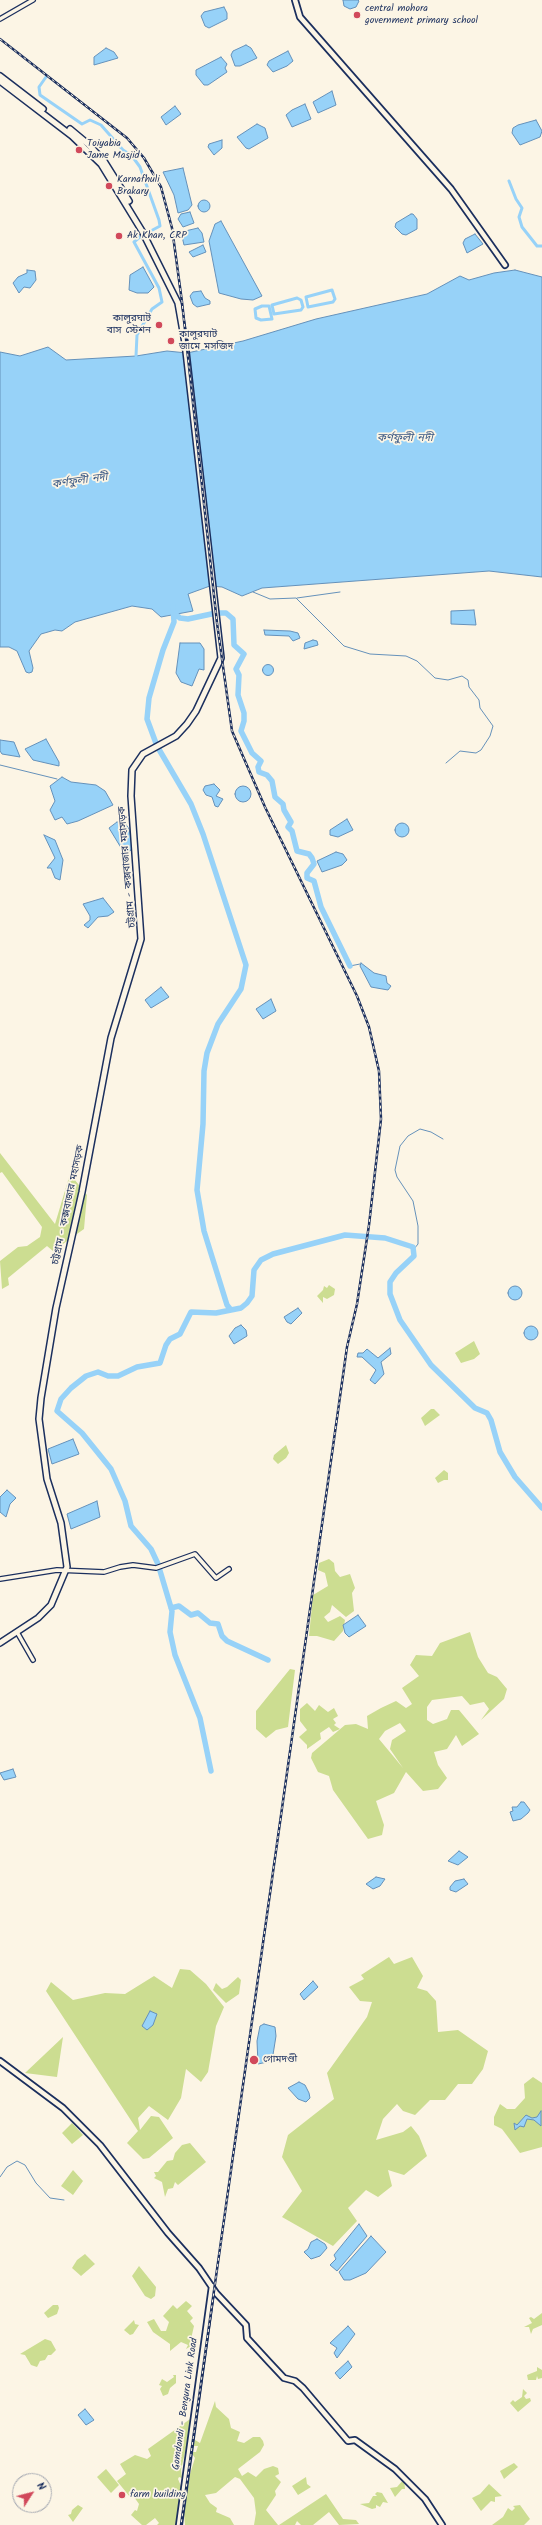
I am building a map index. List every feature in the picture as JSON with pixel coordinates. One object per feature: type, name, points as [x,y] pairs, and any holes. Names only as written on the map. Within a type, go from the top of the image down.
[{"type":"highway","points":[[0,76],[94,149],[124,191],[142,231]]},
{"type":"highway","points":[[0,81],[91,152],[117,187],[142,231]]},
{"type":"highway","name":"চট্টগ্রাম - কক্সবাজার মহাসড়ক","points":[[0,1643],[38,1618],[52,1604],[67,1567],[61,1523],[48,1479],[39,1419],[40,1398],[60,1286],[82,1192],[113,1031],[137,954],[142,930],[131,781],[136,763],[150,750],[182,730],[193,716],[220,660],[186,344],[178,303],[142,231]]},
{"type":"main road","points":[[295,0],[300,17],[451,189],[504,266]]},
{"type":"main road","points":[[0,2061],[63,2108],[100,2145],[119,2167],[144,2203],[246,2325],[247,2338],[279,2372],[303,2388],[348,2441],[355,2440],[395,2469],[426,2499],[442,2525]]},
{"type":"main road","name":"Gomdandi - Bengura Link Road","points":[[179,2525],[212,2286]]},
{"type":"street","points":[[0,20],[32,0]]},
{"type":"street","points":[[0,1579],[57,1570],[65,1572],[104,1572],[133,1565],[156,1568],[195,1554],[216,1578],[229,1569]]},
{"type":"street","points":[[17,1632],[33,1660]]},
{"type":"green space","points":[[0,1153],[55,1224],[70,1174],[87,1195],[84,1229],[53,1251],[47,1246],[8,1278],[9,1285],[2,1289],[0,1261],[18,1247],[27,1246],[40,1237],[42,1227],[2,1172],[0,1173]]},
{"type":"green space","points":[[329,1285],[335,1289],[334,1295],[327,1299],[323,1297],[323,1303],[317,1296],[323,1290],[324,1286],[327,1288]]},
{"type":"green space","points":[[474,1341],[480,1354],[474,1359],[461,1363],[455,1353]]},
{"type":"green space","points":[[431,1409],[434,1409],[440,1415],[425,1426],[421,1418]]},
{"type":"green space","points":[[286,1445],[289,1453],[286,1458],[278,1464],[273,1459],[274,1455]]},
{"type":"green space","points":[[444,1470],[448,1473],[448,1480],[438,1483],[435,1478]]},
{"type":"green space","points":[[329,1559],[334,1563],[335,1571],[340,1577],[350,1574],[355,1588],[352,1593],[354,1611],[346,1617],[332,1605],[330,1612],[324,1617],[328,1622],[340,1616],[345,1620],[343,1631],[334,1641],[317,1636],[309,1636],[313,1595],[328,1586],[325,1573],[318,1570],[319,1563]]},
{"type":"green space","points":[[470,1632],[478,1657],[488,1673],[497,1677],[507,1689],[504,1699],[481,1720],[489,1709],[484,1702],[470,1705],[462,1696],[432,1700],[427,1707],[427,1720],[433,1724],[447,1719],[451,1710],[459,1710],[479,1734],[462,1746],[456,1735],[447,1749],[434,1752],[438,1765],[447,1778],[438,1789],[423,1791],[406,1772],[394,1793],[376,1801],[384,1825],[382,1835],[368,1839],[333,1790],[329,1776],[318,1772],[311,1758],[312,1753],[345,1725],[356,1724],[368,1729],[367,1716],[381,1708],[396,1701],[406,1708],[412,1704],[402,1688],[419,1676],[410,1665],[416,1655],[432,1656],[440,1643]],"holes":[[[400,1723],[406,1731],[392,1740],[390,1749],[403,1768],[379,1739],[385,1731]]]},
{"type":"green space","points":[[290,1669],[295,1670],[288,1727],[276,1730],[266,1738],[256,1729],[256,1711]]},
{"type":"green space","points":[[307,1703],[315,1711],[319,1705],[328,1712],[334,1708],[338,1716],[333,1719],[336,1723],[334,1725],[340,1729],[333,1732],[329,1727],[320,1733],[321,1739],[307,1749],[307,1745],[299,1737],[307,1730],[300,1721],[300,1709]]},
{"type":"green space","points":[[389,1957],[394,1964],[412,1957],[423,1976],[417,1988],[427,1991],[436,2001],[438,2032],[458,2030],[488,2051],[483,2069],[472,2084],[458,2084],[445,2100],[430,2100],[415,2115],[403,2111],[397,2104],[383,2119],[376,2140],[403,2132],[411,2126],[419,2136],[427,2156],[404,2175],[388,2170],[392,2186],[378,2197],[366,2190],[348,2208],[357,2221],[333,2246],[282,2217],[302,2191],[282,2157],[288,2135],[334,2099],[327,2073],[367,2017],[372,2002],[360,2001],[349,1987],[364,1979],[361,1975]]},
{"type":"green space","points":[[180,1969],[190,1970],[206,1984],[224,2007],[216,2026],[208,2072],[201,2082],[186,2069],[181,2098],[168,2120],[149,2106],[138,2118],[140,2130],[151,2116],[159,2117],[173,2138],[149,2158],[143,2159],[127,2143],[138,2131],[46,1991],[51,1982],[73,2000],[105,1993],[125,1994],[154,1976],[172,1988]]},
{"type":"green space","points":[[238,1977],[241,1980],[239,1994],[226,2003],[213,1990],[216,1983],[222,1989],[227,1987]]},
{"type":"green space","points":[[63,2037],[57,2077],[25,2073]]},
{"type":"green space","points":[[533,2077],[542,2083],[542,2147],[520,2153],[502,2129],[494,2125],[494,2117],[500,2104],[507,2109],[515,2109],[525,2098],[524,2084]]},
{"type":"green space","points":[[72,2123],[83,2135],[72,2144],[62,2133]]},
{"type":"green space","points":[[190,2143],[206,2162],[178,2185],[175,2182],[173,2188],[168,2189],[165,2197],[162,2182],[154,2178],[156,2176],[154,2172],[158,2172],[167,2161],[173,2160],[175,2153],[182,2145]]},
{"type":"green space","points":[[73,2170],[83,2181],[73,2195],[61,2186]]},
{"type":"green space","points":[[85,2254],[95,2264],[81,2276],[72,2268],[77,2260]]},
{"type":"green space","points":[[139,2266],[156,2287],[155,2296],[151,2299],[145,2296],[132,2276]]},
{"type":"green space","points":[[186,2301],[192,2306],[187,2311],[193,2318],[190,2321],[194,2326],[191,2339],[195,2344],[186,2349],[188,2345],[181,2342],[170,2351],[170,2344],[153,2332],[147,2322],[154,2319],[161,2331],[166,2331],[169,2322],[163,2316],[173,2305],[177,2309]]},
{"type":"green space","points":[[53,2305],[58,2305],[59,2308],[57,2314],[48,2318],[44,2313]]},
{"type":"green space","points":[[542,2313],[542,2325],[533,2329],[531,2334],[529,2327],[524,2327],[532,2323],[529,2318],[531,2317],[534,2319]]},
{"type":"green space","points":[[134,2320],[135,2324],[139,2325],[133,2334],[130,2335],[124,2330]]},
{"type":"green space","points":[[45,2339],[51,2341],[56,2350],[51,2355],[48,2355],[45,2360],[40,2361],[37,2367],[31,2365],[25,2355],[20,2354]]},
{"type":"green space","points":[[537,2367],[542,2370],[542,2378],[538,2379],[537,2376],[536,2380],[528,2380],[527,2375],[537,2371]]},
{"type":"green space","points":[[173,2375],[176,2375],[176,2383],[170,2388],[168,2394],[163,2396],[160,2389],[162,2386],[159,2385],[162,2379],[167,2382],[174,2377]]},
{"type":"green space","points":[[523,2389],[527,2393],[524,2396],[526,2399],[530,2398],[531,2401],[518,2412],[510,2403],[513,2400],[515,2402],[522,2397]]},
{"type":"green space","points":[[215,2401],[216,2407],[229,2419],[231,2428],[240,2432],[237,2441],[244,2443],[253,2437],[260,2437],[263,2441],[264,2445],[260,2452],[238,2469],[242,2476],[248,2472],[256,2477],[264,2469],[273,2466],[278,2468],[279,2474],[275,2476],[281,2482],[275,2491],[276,2495],[266,2510],[278,2525],[254,2525],[256,2513],[254,2498],[240,2479],[235,2477],[216,2493],[205,2495],[210,2503],[217,2508],[216,2512],[230,2518],[234,2525],[185,2525],[184,2513],[190,2474],[195,2458],[191,2452],[196,2452],[198,2446],[193,2446],[195,2440],[200,2443]]},
{"type":"green space","points":[[193,2417],[181,2470],[182,2478],[179,2477],[178,2479],[183,2491],[177,2525],[157,2525],[159,2523],[155,2518],[146,2525],[142,2525],[131,2515],[135,2510],[137,2511],[139,2504],[134,2497],[130,2497],[117,2481],[126,2474],[120,2464],[135,2455],[147,2459],[151,2456],[148,2449]]},
{"type":"green space","points":[[514,2463],[518,2467],[504,2479],[500,2471]]},
{"type":"green space","points":[[106,2469],[119,2485],[111,2493],[97,2477]]},
{"type":"green space","points":[[306,2477],[307,2484],[311,2487],[298,2495],[292,2486]]},
{"type":"green space","points":[[404,2479],[405,2489],[402,2489],[395,2497],[390,2488],[397,2487]]},
{"type":"green space","points":[[489,2484],[502,2496],[495,2497],[495,2502],[491,2501],[481,2511],[472,2498],[480,2494]]},
{"type":"green space","points":[[377,2492],[382,2493],[388,2503],[383,2502],[380,2507],[376,2505],[376,2508],[372,2509],[360,2504],[369,2503],[373,2496],[377,2496],[375,2494]]},
{"type":"green space","points":[[326,2494],[343,2519],[356,2520],[359,2524],[339,2525],[329,2512],[313,2525],[301,2525],[297,2521],[295,2525],[279,2525]]},
{"type":"green space","points":[[78,2505],[83,2508],[73,2522],[68,2515],[71,2514],[72,2510]]},
{"type":"green space","points":[[520,2505],[530,2519],[524,2525],[492,2525],[503,2517],[508,2508],[512,2511],[515,2508],[513,2506]]},
{"type":"water","points":[[343,0],[359,1],[356,7],[350,9],[344,6]]},
{"type":"water","points":[[224,7],[227,13],[227,19],[209,28],[205,26],[201,16],[204,12]]},
{"type":"water","points":[[246,45],[251,48],[257,58],[240,66],[235,66],[231,55],[233,51]]},
{"type":"water","points":[[106,48],[114,52],[118,58],[94,65],[94,57]]},
{"type":"water","points":[[288,51],[293,61],[287,66],[273,72],[267,65],[269,61]]},
{"type":"water","points":[[221,57],[227,64],[225,68],[227,72],[208,85],[204,85],[196,75],[196,70]]},
{"type":"water","points":[[332,91],[336,105],[318,113],[313,102]]},
{"type":"water","points":[[305,104],[311,119],[292,127],[286,115],[292,110]]},
{"type":"water","points":[[175,106],[181,114],[166,125],[161,117]]},
{"type":"water","points":[[536,120],[542,131],[540,137],[520,145],[512,133],[513,128]]},
{"type":"water","points":[[257,124],[265,128],[268,138],[249,149],[246,148],[237,137]]},
{"type":"water","points":[[222,140],[222,148],[214,155],[208,147],[209,144]]},
{"type":"water","points":[[183,168],[192,205],[188,210],[178,213],[174,195],[163,172]]},
{"type":"water","points":[[204,200],[208,202],[210,206],[208,210],[204,212],[200,210],[198,206],[200,202]]},
{"type":"water","points":[[190,212],[194,223],[183,227],[178,219],[181,214]]},
{"type":"water","points":[[413,214],[417,219],[417,229],[406,235],[402,234],[395,227],[396,223]]},
{"type":"water","points":[[221,221],[262,296],[253,300],[241,299],[219,293],[209,241],[215,224]]},
{"type":"water","points":[[198,228],[202,233],[204,242],[184,245],[181,232]]},
{"type":"water","points":[[475,234],[483,244],[467,253],[463,243],[465,239]]},
{"type":"water","points":[[203,245],[206,252],[193,257],[189,252]]},
{"type":"water","points":[[143,267],[154,287],[148,293],[137,293],[129,290],[130,275]]},
{"type":"water","points":[[27,270],[35,271],[36,280],[30,288],[24,287],[19,293],[13,283],[18,277],[27,273]]},
{"type":"water","name":"কর্ণফুলী নদী","points":[[515,270],[542,277],[542,577],[489,571],[262,588],[242,596],[222,587],[210,586],[188,594],[193,611],[161,617],[152,609],[132,606],[75,622],[62,631],[55,630],[41,634],[29,651],[33,668],[32,672],[29,673],[26,672],[17,651],[9,647],[0,647],[0,352],[20,356],[48,347],[66,360],[136,356],[167,351],[187,353],[243,341],[316,319],[427,294],[460,276],[469,280],[494,273]]},
{"type":"water","points":[[201,291],[205,298],[210,301],[210,304],[197,307],[193,304],[190,296],[193,292]]},
{"type":"water","points":[[474,610],[476,625],[451,624],[451,611]]},
{"type":"water","points":[[264,630],[290,631],[298,633],[300,638],[293,641],[289,636],[265,635]]},
{"type":"water","points":[[313,640],[317,641],[318,645],[304,649],[305,643]]},
{"type":"water","points":[[180,643],[200,643],[204,649],[204,670],[199,669],[192,686],[181,682],[176,673]]},
{"type":"water","points":[[268,664],[272,666],[274,670],[272,674],[268,676],[264,674],[262,670],[264,666]]},
{"type":"water","points":[[46,739],[59,762],[59,766],[33,760],[25,749]]},
{"type":"water","points":[[0,740],[14,742],[20,757],[2,754],[0,751]]},
{"type":"water","points":[[62,777],[71,782],[96,785],[105,791],[113,805],[78,821],[67,824],[62,817],[55,820],[50,810],[55,801],[50,786]]},
{"type":"water","points":[[214,784],[220,790],[216,796],[223,799],[218,807],[215,806],[212,797],[206,795],[203,790],[205,786]]},
{"type":"water","points":[[243,786],[249,788],[251,794],[249,800],[243,802],[237,800],[235,794],[237,788]]},
{"type":"water","points":[[347,819],[353,830],[338,837],[330,835],[330,830]]},
{"type":"water","points":[[117,822],[125,823],[129,829],[133,847],[130,851],[123,851],[109,828]]},
{"type":"water","points":[[399,823],[405,823],[409,827],[409,833],[405,837],[399,837],[395,833],[395,827]]},
{"type":"water","points":[[44,835],[55,840],[63,860],[60,880],[55,878],[51,868],[47,868],[55,858]]},
{"type":"water","points":[[336,852],[343,854],[347,860],[342,865],[322,872],[317,861]]},
{"type":"water","points":[[103,898],[114,912],[108,916],[98,917],[88,928],[84,925],[90,920],[90,916],[83,904]]},
{"type":"water","points":[[361,963],[374,973],[386,976],[387,983],[391,986],[388,990],[371,987],[360,966]]},
{"type":"water","points":[[161,987],[169,997],[151,1008],[145,1000]]},
{"type":"water","points":[[271,999],[276,1011],[263,1019],[256,1009]]},
{"type":"water","points":[[515,1286],[520,1288],[522,1293],[520,1298],[515,1300],[510,1298],[508,1293],[510,1288]]},
{"type":"water","points":[[298,1308],[302,1313],[291,1324],[287,1322],[284,1317]]},
{"type":"water","points":[[241,1325],[246,1330],[247,1336],[234,1344],[229,1336],[235,1328]]},
{"type":"water","points":[[531,1326],[536,1328],[538,1333],[536,1338],[531,1340],[526,1338],[524,1333],[526,1328]]},
{"type":"water","points":[[390,1348],[391,1354],[381,1362],[384,1374],[375,1384],[370,1380],[376,1370],[362,1357],[357,1357],[358,1353],[363,1353],[367,1349],[378,1358]]},
{"type":"water","points":[[73,1439],[79,1454],[52,1464],[48,1449]]},
{"type":"water","points":[[7,1490],[16,1498],[10,1504],[6,1517],[0,1512],[0,1497]]},
{"type":"water","points":[[97,1501],[100,1517],[71,1529],[67,1514]]},
{"type":"water","points":[[358,1615],[366,1626],[349,1637],[345,1633],[343,1625]]},
{"type":"water","points":[[13,1769],[16,1777],[4,1780],[0,1773]]},
{"type":"water","points":[[521,1802],[524,1802],[530,1810],[521,1819],[513,1821],[510,1812],[513,1811],[512,1807],[517,1807]]},
{"type":"water","points":[[459,1851],[468,1857],[458,1865],[448,1861]]},
{"type":"water","points":[[376,1877],[385,1879],[380,1886],[373,1889],[366,1884]]},
{"type":"water","points":[[464,1879],[468,1884],[456,1892],[450,1890],[450,1887],[455,1881]]},
{"type":"water","points":[[313,1981],[318,1987],[304,2000],[300,1994]]},
{"type":"water","points":[[150,2011],[157,2014],[153,2025],[147,2030],[142,2026]]},
{"type":"water","points":[[264,2024],[275,2027],[276,2036],[272,2061],[258,2064],[257,2041],[260,2026]]},
{"type":"water","points":[[299,2082],[305,2085],[309,2093],[310,2098],[306,2102],[298,2099],[288,2088]]},
{"type":"water","points":[[541,2111],[541,2126],[534,2120],[527,2119],[524,2127],[520,2126],[515,2130],[514,2123],[517,2125],[526,2115],[532,2118],[537,2117]]},
{"type":"water","points":[[359,2224],[367,2236],[337,2271],[330,2265],[336,2259],[334,2255]]},
{"type":"water","points":[[371,2236],[386,2252],[366,2273],[350,2280],[344,2280],[339,2272]]},
{"type":"water","points":[[317,2239],[325,2244],[327,2248],[320,2256],[311,2259],[304,2252],[308,2249],[311,2242]]},
{"type":"water","points":[[348,2326],[355,2334],[337,2358],[334,2353],[337,2348],[330,2343]]},
{"type":"water","points":[[348,2361],[352,2367],[340,2379],[335,2373]]},
{"type":"water","points":[[85,2409],[94,2420],[86,2425],[78,2415]]},
{"type":"waterway","points":[[46,77],[39,87],[40,95],[82,124],[90,120],[101,125],[123,150],[132,156],[140,167],[160,226],[147,233]]},
{"type":"waterway","points":[[509,181],[516,199],[522,208],[519,217],[522,227],[537,246],[542,246]]},
{"type":"waterway","points":[[136,356],[137,335],[152,309],[162,302],[159,288],[134,242],[141,236]]},
{"type":"waterway","points":[[332,290],[335,299],[333,302],[308,307],[306,297],[332,290]]},
{"type":"waterway","points":[[297,298],[301,300],[303,307],[301,310],[274,314],[272,305],[297,298]]},
{"type":"waterway","points":[[262,306],[269,306],[272,319],[261,320],[256,318],[255,309],[262,306]]},
{"type":"waterway","points":[[253,592],[270,599],[296,598],[344,646],[370,654],[406,656],[417,661],[435,678],[448,680],[462,676],[468,680],[469,687],[479,700],[480,708],[493,726],[490,736],[481,750],[476,753],[460,751],[446,763]]},
{"type":"waterway","points":[[297,598],[340,592]]},
{"type":"waterway","points":[[173,606],[174,622],[163,650],[149,698],[147,719],[157,746],[191,804],[203,834],[246,965],[241,989],[218,1024],[207,1053],[204,1071],[203,1124],[197,1190],[204,1231],[227,1305],[231,1310],[241,1308],[247,1303],[252,1296],[254,1270],[261,1260],[273,1254],[345,1235],[385,1238],[413,1247],[414,1256],[396,1273],[390,1282],[390,1294],[400,1320],[431,1365],[475,1408],[487,1413],[491,1420],[500,1452],[515,1477],[542,1508]]},
{"type":"waterway","points":[[175,614],[180,618],[188,619],[216,613],[226,613],[233,619],[234,645],[244,654],[236,669],[239,675],[238,695],[244,713],[244,721],[241,731],[252,753],[261,761],[258,767],[259,772],[267,775],[272,781],[275,797],[283,804],[284,810],[291,822],[288,827],[292,831],[297,851],[309,854],[312,858],[314,864],[307,873],[307,878],[314,881],[321,907],[350,966]]},
{"type":"waterway","points":[[0,765],[57,779]]},
{"type":"waterway","points":[[350,966],[360,964]]},
{"type":"waterway","points":[[414,1249],[418,1244],[418,1226],[413,1201],[397,1177],[395,1170],[400,1146],[408,1136],[420,1129],[431,1132],[443,1139]]},
{"type":"waterway","points":[[211,1771],[200,1718],[175,1655],[170,1632],[172,1611],[158,1564],[151,1549],[131,1526],[125,1501],[111,1469],[82,1433],[57,1411],[61,1399],[71,1388],[86,1376],[98,1372],[108,1376],[118,1376],[137,1367],[160,1363],[166,1345],[170,1339],[180,1334],[191,1312],[216,1313],[231,1310]]},
{"type":"waterway","points":[[171,1608],[179,1606],[191,1615],[198,1613],[210,1623],[218,1624],[222,1636],[227,1641],[268,1660]]},
{"type":"waterway","points":[[0,2177],[7,2167],[17,2161],[25,2165],[36,2183],[50,2198],[64,2200]]},
{"type":"railway","points":[[0,39],[127,138],[144,158],[161,187],[172,228],[182,302],[217,623],[232,731],[265,807],[357,996],[369,1027],[379,1071],[381,1119],[369,1225],[357,1304],[347,1347],[181,2525]]},
{"type":"place","name":"central mohora government primary school","points":[[357,15]]},
{"type":"place","name":"Toiyabia Jame Masjid","points":[[79,150]]},
{"type":"place","name":"Karnafhuli Brakary","points":[[109,186]]},
{"type":"place","name":"Ak Khan, CRP","points":[[119,236]]},
{"type":"place","name":"কালুরঘাট বাস স্টেশন","points":[[159,325]]},
{"type":"place","name":"কালুরঘাট জামে মসজিদ","points":[[171,341]]},
{"type":"place","name":"গোমদণ্ডী","points":[[254,2060]]},
{"type":"place","name":"farm building","points":[[122,2495]]}]
